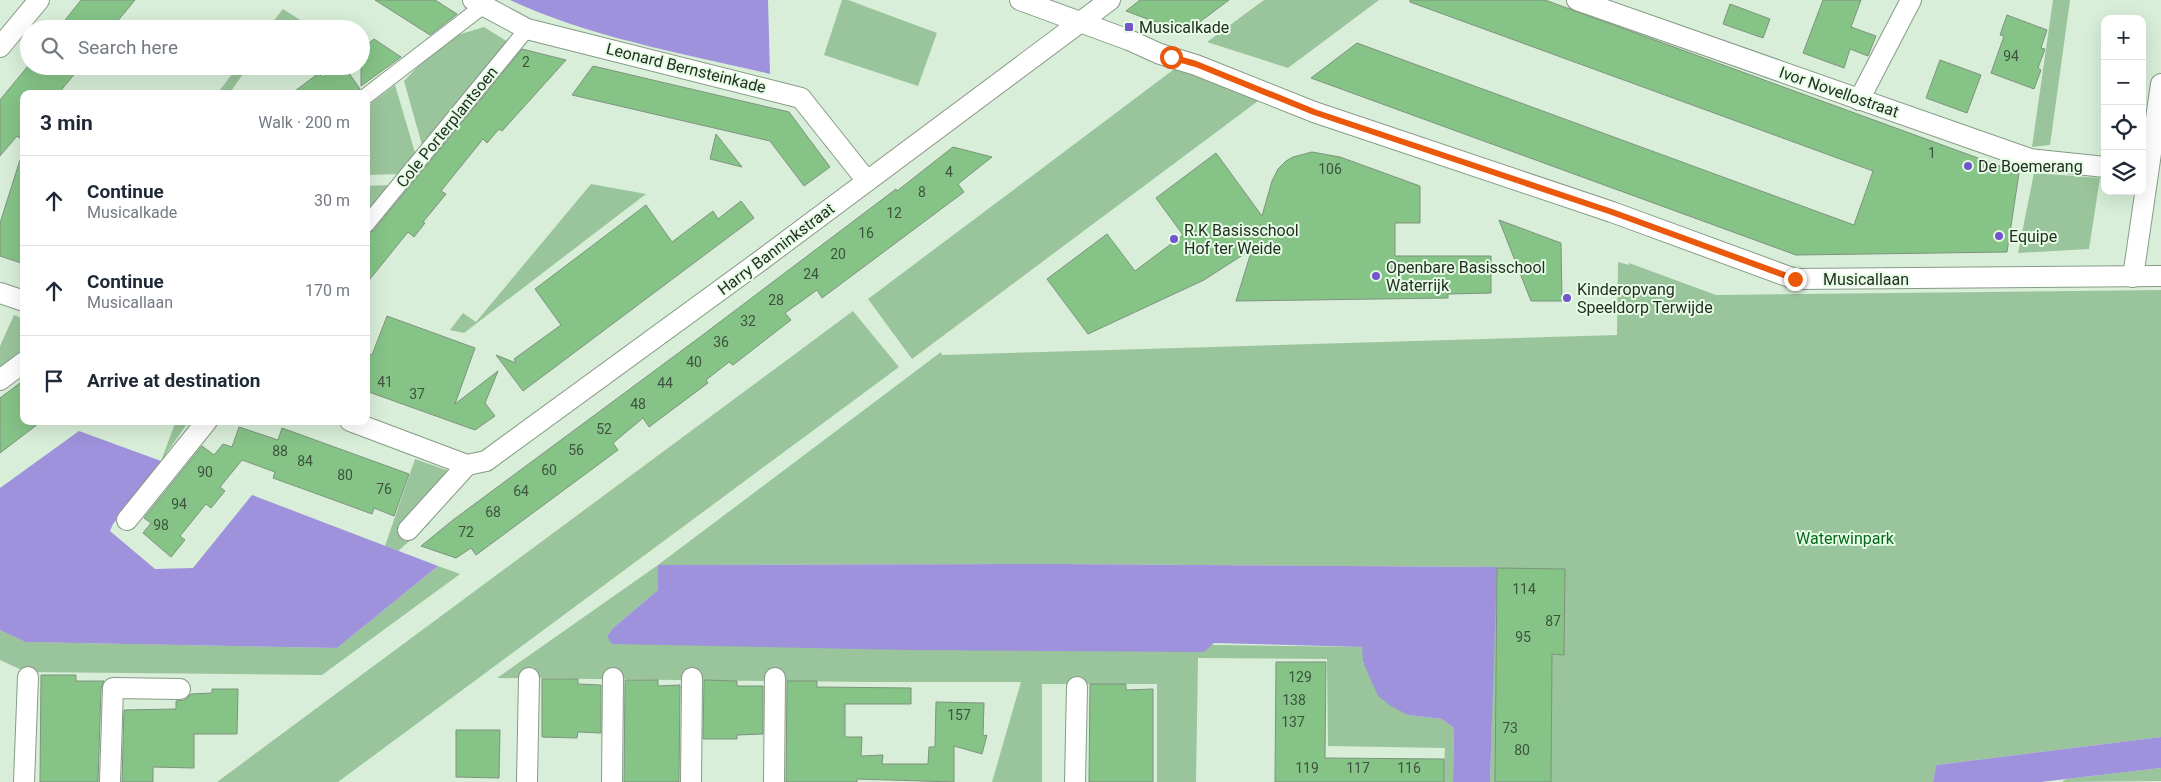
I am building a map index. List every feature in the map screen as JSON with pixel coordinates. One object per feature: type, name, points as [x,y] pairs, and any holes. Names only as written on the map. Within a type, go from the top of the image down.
[{"type":"street","points":[[22,20],[39,0]]},
{"type":"street","points":[[1020,0],[1081,23]]},
{"type":"street","name":"Harry Banninkstraat","points":[[467,465],[486,461],[760,261],[1110,0]]},
{"type":"street","name":"Ivor Novellostraat","points":[[1577,0],[1607,5],[1859,100],[2030,159],[2101,167]]},
{"type":"street","points":[[1859,100],[1911,0]]},
{"type":"street","points":[[370,93],[478,3]]},
{"type":"street","name":"Leonard Bernsteinkade","points":[[478,3],[527,29],[802,98],[867,181]]},
{"type":"street","points":[[0,47],[20,23]]},
{"type":"street","name":"Musicallaan","points":[[1081,23],[1324,115],[1612,212],[1795,279],[2161,276]]},
{"type":"street","name":"Cole Porterplantsoen","points":[[370,220],[527,29]]},
{"type":"street","points":[[2146,166],[2161,84]]},
{"type":"street","points":[[2133,277],[2142,195]]},
{"type":"street","points":[[0,292],[20,300]]},
{"type":"street","points":[[0,380],[20,365]]},
{"type":"street","points":[[128,520],[204,425]]},
{"type":"street","points":[[361,425],[467,465],[408,530]]},
{"type":"street","points":[[24,782],[28,676]]},
{"type":"street","points":[[527,782],[529,678]]},
{"type":"street","points":[[612,782],[613,678]]},
{"type":"street","points":[[691,782],[692,678]]},
{"type":"street","points":[[774,782],[775,678]]},
{"type":"street","points":[[1075,782],[1076,687]]},
{"type":"street","points":[[110,782],[113,688],[180,689]]},
{"type":"green space","points":[[842,0],[848,0],[937,33],[918,86],[824,55]]},
{"type":"green space","points":[[1264,0],[1379,0],[1288,68],[1207,42]]},
{"type":"green space","points":[[2053,0],[2070,0],[2050,145],[2032,147]]},
{"type":"green space","points":[[283,9],[300,20],[274,20]]},
{"type":"green space","points":[[484,27],[508,42],[422,145],[404,81],[437,47],[451,37]]},
{"type":"green space","points":[[1177,67],[1258,101],[912,359],[868,299]]},
{"type":"green space","points":[[231,75],[242,75],[232,90],[220,90]]},
{"type":"green space","points":[[395,85],[416,156],[399,174],[370,175],[370,104]]},
{"type":"green space","points":[[2034,173],[2100,178],[2089,249],[2018,253]]},
{"type":"green space","points":[[591,184],[646,194],[464,333],[450,330],[463,313],[476,322]]},
{"type":"green space","points":[[391,185],[370,210],[370,186]]},
{"type":"green space","name":"Waterwinpark","points":[[1618,262],[1629,265],[1629,263],[1716,295],[2161,290],[2161,737],[1936,765],[1933,782],[1490,782],[1496,567],[1058,564],[658,565],[941,352],[942,355],[1617,335]]},
{"type":"green space","points":[[853,311],[899,367],[338,782],[217,782]]},
{"type":"green space","points":[[14,315],[20,317],[20,357],[0,372],[0,346]]},
{"type":"green space","points":[[174,425],[186,425],[161,461]]},
{"type":"green space","points":[[415,459],[452,472],[420,510],[430,523],[398,551],[385,546]]},
{"type":"green space","points":[[658,565],[658,590],[613,628],[607,636],[1363,647],[1363,663],[1408,715],[1442,719],[1454,728],[1453,782],[1443,782],[1445,748],[1328,746],[1327,659],[1198,658],[1196,782],[1157,782],[1157,684],[1042,684],[1042,782],[992,782],[1021,682],[497,678]]},
{"type":"green space","points":[[438,566],[460,574],[322,675],[26,672],[0,660],[0,630],[25,642],[337,648]]},
{"type":"green space","points":[[2161,768],[2161,781],[2062,782],[2066,779]]},
{"type":"shaded area","points":[[510,0],[768,0],[770,74],[605,35],[573,25]]},
{"type":"shaded area","points":[[79,431],[161,461],[113,524],[110,531],[155,569],[193,568],[252,495],[438,566],[337,648],[25,642],[0,630],[0,488]]},
{"type":"shaded area","points":[[1058,564],[1497,567],[1490,782],[1453,782],[1454,728],[1442,719],[1408,715],[1378,696],[1363,662],[1362,647],[1214,643],[1204,652],[907,650],[612,644],[607,636],[613,628],[658,590],[658,565]]},
{"type":"shaded area","points":[[2161,737],[2161,768],[2040,782],[1933,782],[1936,765]]},
{"type":"building","points":[[81,0],[135,0],[118,20],[65,20]]},
{"type":"building","points":[[375,0],[435,0],[457,14],[430,35]]},
{"type":"building","points":[[1140,0],[1229,0],[1185,33],[1126,11]]},
{"type":"building","points":[[1410,0],[1545,0],[2019,173],[2007,252],[1796,255],[1311,78],[1357,43],[1854,225],[1873,171],[1410,2]]},
{"type":"building","points":[[1823,0],[1861,0],[1851,27],[1876,36],[1868,56],[1850,49],[1844,68],[1803,53]]},
{"type":"building","points":[[1730,4],[1770,19],[1763,38],[1723,24]]},
{"type":"building","points":[[2007,15],[2047,30],[2041,48],[2045,49],[2038,68],[2041,70],[2034,89],[1991,73],[2004,36],[2000,35]]},
{"type":"building","points":[[374,39],[401,57],[361,86],[361,75],[370,75],[370,42]]},
{"type":"building","points":[[522,49],[566,60],[502,131],[499,129],[487,143],[483,139],[441,191],[446,194],[423,222],[425,223],[414,237],[408,232],[370,279],[370,232]]},
{"type":"building","points":[[1940,60],[1981,75],[1967,113],[1926,98]]},
{"type":"building","points":[[593,66],[789,112],[830,167],[804,186],[770,141],[572,95]]},
{"type":"building","points":[[21,75],[74,75],[61,90],[20,90],[20,138],[17,136],[0,156],[0,100]]},
{"type":"building","points":[[316,75],[323,77],[326,75],[350,75],[360,89],[296,90]]},
{"type":"building","points":[[716,134],[742,167],[710,159]]},
{"type":"building","points":[[953,147],[992,157],[958,184],[964,192],[822,298],[817,290],[785,313],[791,320],[733,365],[729,362],[706,380],[708,383],[649,427],[643,418],[613,443],[618,450],[476,555],[471,548],[456,558],[421,546],[453,520],[896,189],[897,191]]},
{"type":"building","points":[[1312,152],[1340,157],[1420,186],[1420,223],[1395,223],[1395,256],[1491,256],[1491,293],[1448,294],[1448,298],[1236,301],[1252,249],[1204,280],[1088,334],[1047,279],[1107,234],[1135,271],[1183,235],[1156,198],[1216,153],[1262,216],[1272,181],[1278,169],[1293,157]]},
{"type":"building","points":[[20,160],[20,263],[0,256],[0,223]]},
{"type":"building","points":[[741,201],[754,218],[523,391],[496,355],[516,363],[514,359],[561,325],[535,289],[646,205],[672,242],[713,211],[718,219]]},
{"type":"building","points":[[1499,220],[1561,243],[1562,301],[1531,301]]},
{"type":"building","points":[[387,316],[475,348],[455,404],[498,371],[485,403],[495,416],[475,430],[370,392],[370,354],[372,355]]},
{"type":"building","points":[[20,383],[20,425],[37,425],[0,453],[0,398]]},
{"type":"building","points":[[239,427],[278,440],[282,428],[409,474],[394,516],[374,508],[372,514],[273,478],[275,472],[242,460],[220,487],[225,491],[211,508],[206,504],[180,536],[185,540],[171,557],[143,533],[151,523],[144,518],[202,446],[214,455],[223,444],[232,447]]},
{"type":"building","points":[[1497,568],[1565,569],[1564,655],[1552,654],[1551,782],[1495,782]]},
{"type":"building","points":[[1276,662],[1326,662],[1325,758],[1444,759],[1444,782],[1275,782]]},
{"type":"building","points":[[41,675],[76,675],[76,681],[104,681],[101,688],[98,782],[40,782]]},
{"type":"building","points":[[542,679],[578,679],[578,684],[601,685],[601,733],[578,732],[577,738],[542,737]]},
{"type":"building","points":[[625,680],[658,680],[658,686],[680,685],[679,782],[624,782]]},
{"type":"building","points":[[704,680],[737,681],[737,686],[763,686],[763,734],[737,735],[737,739],[703,739]]},
{"type":"building","points":[[787,681],[817,681],[817,687],[911,688],[911,704],[845,704],[845,737],[862,737],[861,756],[883,755],[882,764],[928,764],[929,747],[935,747],[936,702],[984,703],[983,736],[987,735],[982,754],[954,746],[954,782],[857,779],[857,782],[786,782]]},
{"type":"building","points":[[1090,684],[1126,684],[1126,690],[1153,689],[1153,782],[1089,782]]},
{"type":"building","points":[[212,689],[238,689],[237,734],[194,734],[194,768],[153,767],[153,782],[122,782],[124,710],[176,709],[176,701],[185,700],[191,694],[212,693]]},
{"type":"building","points":[[456,730],[500,730],[499,778],[456,777]]},
{"type":"place","name":"Musicalkade","points":[[1129,27]]},
{"type":"place","name":"De Boemerang","points":[[1968,166]]},
{"type":"place","name":"Equipe","points":[[1999,236]]},
{"type":"place","name":"R.K Basisschool Hof ter Weide","points":[[1174,239]]},
{"type":"place","name":"Openbare Basisschool Waterrijk","points":[[1376,276]]},
{"type":"place","name":"Kinderopvang Speeldorp Terwijde","points":[[1567,298]]},
{"type":"route","points":[[1171,57],[1196,64],[1314,112],[1612,212],[1795,279]]}]
